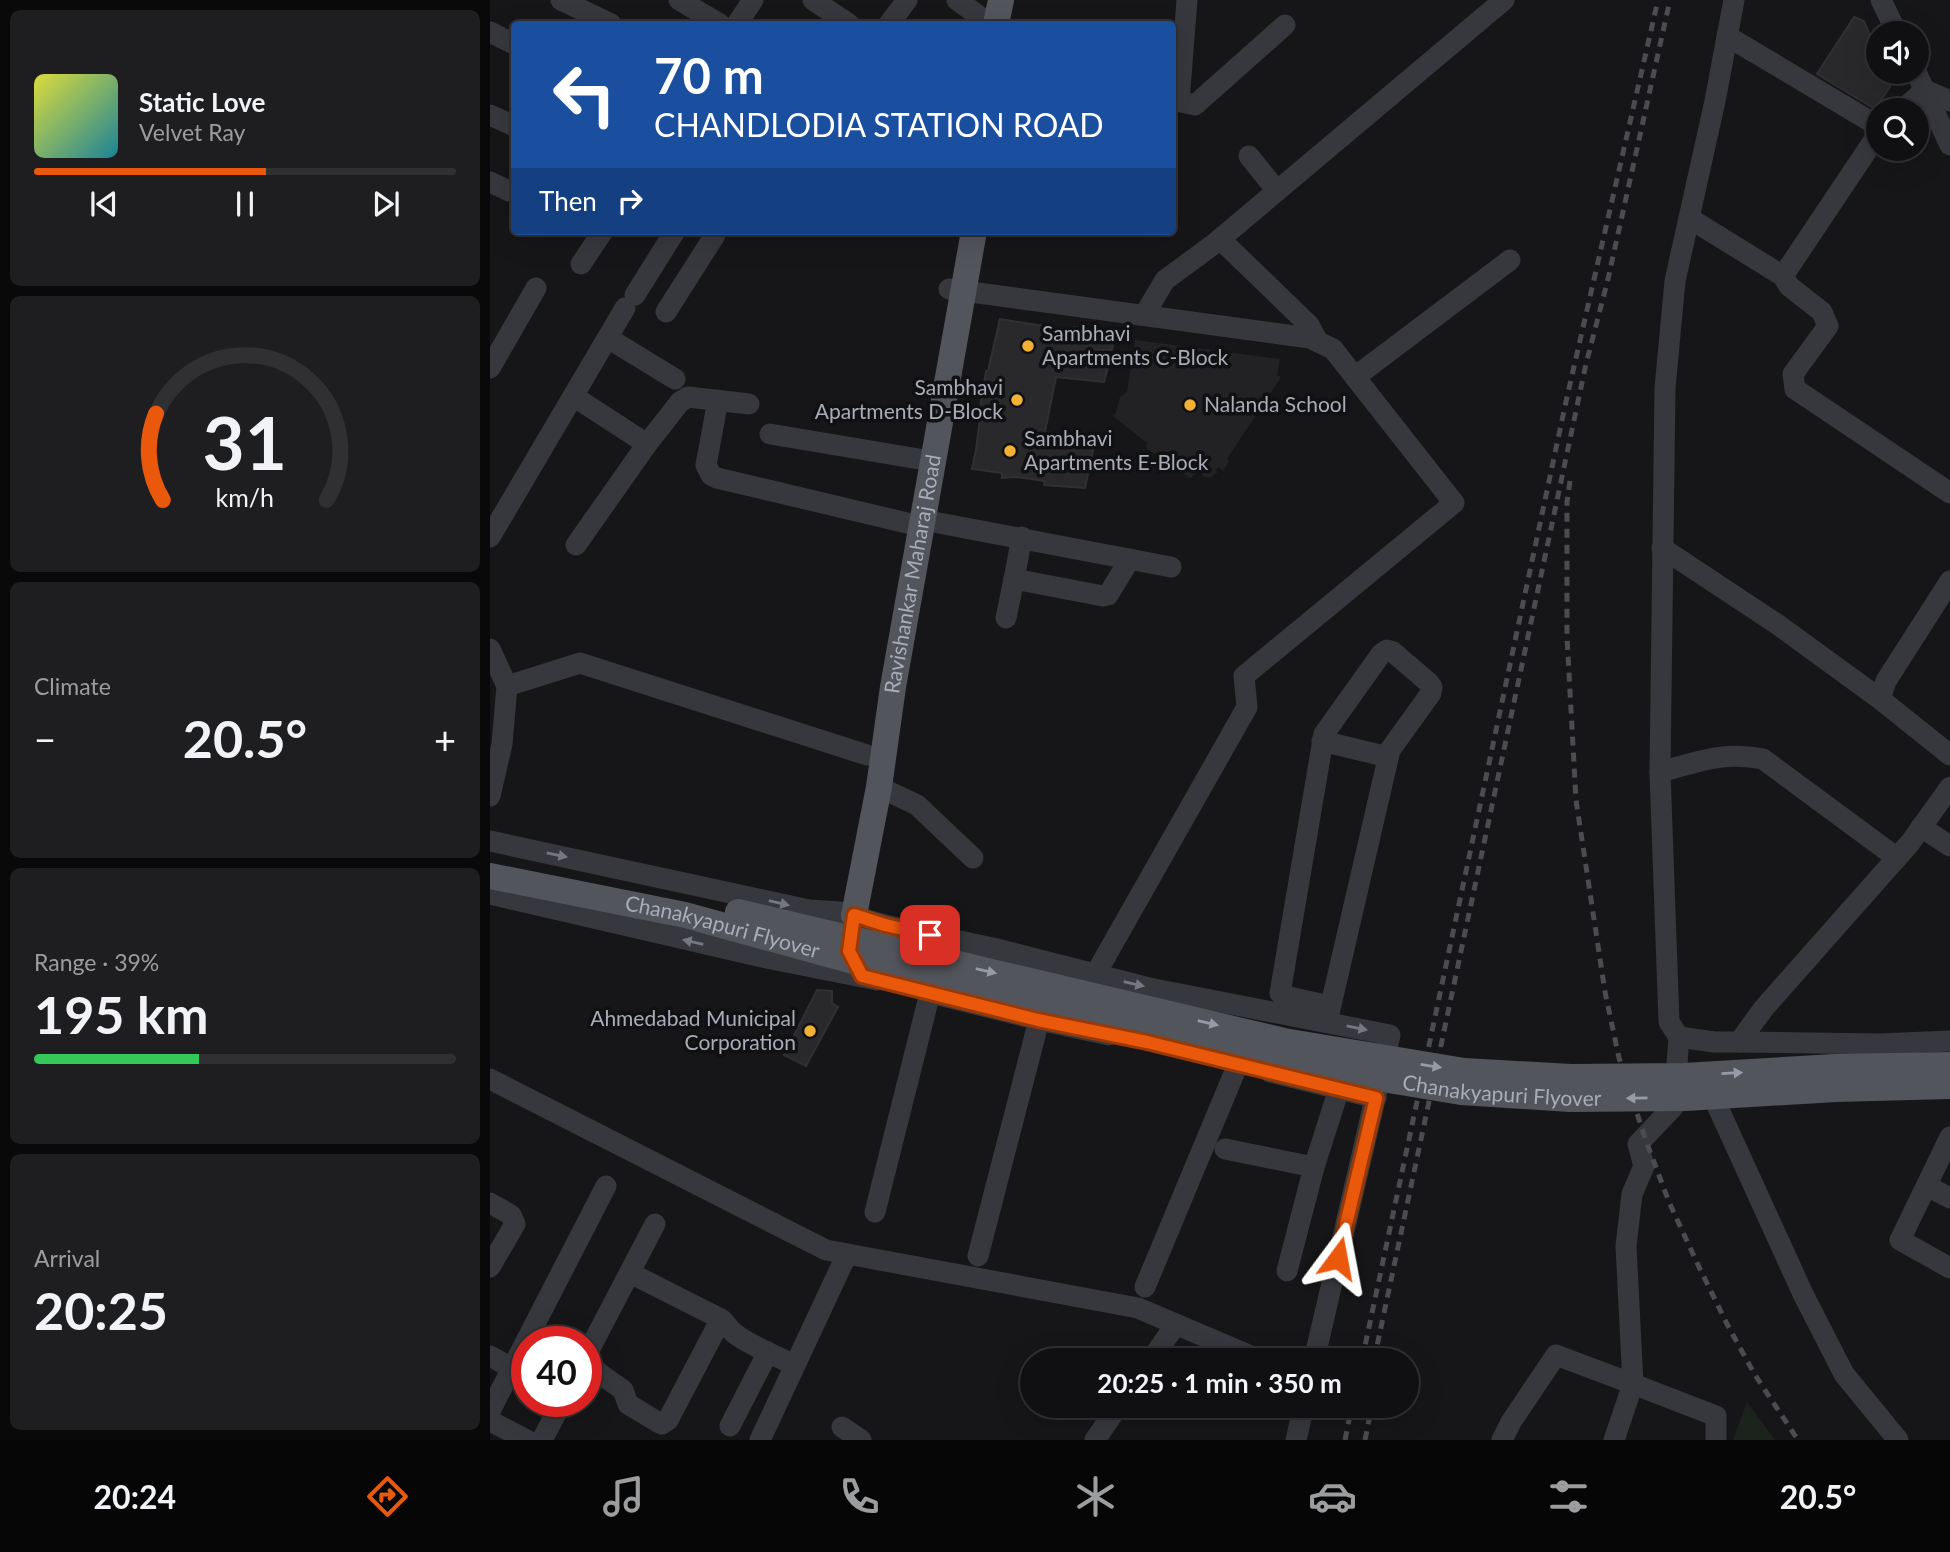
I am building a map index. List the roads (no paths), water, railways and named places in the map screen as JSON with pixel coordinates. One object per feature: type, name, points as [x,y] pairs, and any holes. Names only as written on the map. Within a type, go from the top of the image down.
[{"type":"main road","points":[[997,21],[1001,0]]},
{"type":"main road","points":[[1012,21],[1016,0]]},
{"type":"main road","name":"Ravishankar Maharaj Road","points":[[847,914],[867,755],[915,521],[956,290],[960,235]]},
{"type":"main road","name":"Ravishankar Maharaj Road","points":[[847,914],[879,786],[915,521],[919,459],[956,290],[973,235]]},
{"type":"main road","name":"Chanakyapuri Flyover","points":[[490,858],[684,898],[1284,1041],[1464,1071],[1571,1077],[1684,1076],[1835,1067],[1950,1065]]},
{"type":"main road","name":"Chanakyapuri Flyover","points":[[490,876],[685,915],[882,969],[1280,1062],[1461,1092],[1609,1099],[1950,1086]]},
{"type":"street","points":[[561,0],[605,21]]},
{"type":"street","points":[[679,0],[715,21]]},
{"type":"street","points":[[739,21],[753,0]]},
{"type":"street","points":[[891,21],[907,0]]},
{"type":"street","points":[[957,0],[986,21]]},
{"type":"street","points":[[1187,0],[1176,101],[1195,105],[1285,25]]},
{"type":"street","points":[[1140,315],[1146,312],[1165,280],[1220,239],[1504,0]]},
{"type":"street","points":[[1614,1440],[1633,1384],[1626,1246],[1632,1194],[1644,1166],[1638,1144],[1674,1106],[1679,1037],[1669,1022],[1660,772],[1665,388],[1675,281],[1715,101],[1734,0]]},
{"type":"street","points":[[1881,0],[1891,21]]},
{"type":"street","points":[[820,8],[844,21]]},
{"type":"street","points":[[490,32],[511,42]]},
{"type":"street","points":[[1727,36],[1866,119]]},
{"type":"street","points":[[1922,84],[1950,145]]},
{"type":"street","points":[[1926,84],[1950,100]]},
{"type":"street","points":[[490,115],[511,125]]},
{"type":"street","points":[[1783,276],[1866,152]]},
{"type":"street","points":[[1249,156],[1277,191]]},
{"type":"street","points":[[1689,218],[1783,276],[1789,286],[1822,312],[1828,326],[1793,374],[1795,389],[1950,493]]},
{"type":"street","points":[[581,264],[600,235]]},
{"type":"street","points":[[490,537],[672,235]]},
{"type":"street","points":[[666,312],[711,235]]},
{"type":"street","points":[[1220,239],[1309,325],[1318,342]]},
{"type":"street","points":[[1355,377],[1510,260]]},
{"type":"street","points":[[490,368],[536,288]]},
{"type":"street","points":[[956,290],[1310,338],[1333,349],[1454,503],[1244,676],[1247,707],[1095,975]]},
{"type":"street","points":[[608,338],[676,379]]},
{"type":"street","points":[[573,397],[647,444]]},
{"type":"street","points":[[576,545],[680,402],[688,397],[749,404]]},
{"type":"street","points":[[718,400],[706,465],[711,475],[717,478],[915,521],[1023,537],[1171,567]]},
{"type":"street","points":[[771,434],[919,459]]},
{"type":"street","points":[[1006,618],[1023,537]]},
{"type":"street","points":[[1662,548],[1777,624],[1880,699],[1950,755]]},
{"type":"street","points":[[1014,579],[1108,595],[1130,559]]},
{"type":"street","points":[[1880,699],[1886,681],[1950,581]]},
{"type":"street","points":[[490,649],[507,686],[502,744],[490,796]]},
{"type":"street","points":[[1317,1348],[1390,1035],[1328,1014],[1280,993],[1324,734],[1381,654],[1387,650],[1393,652],[1432,687],[1431,693],[1390,750],[1328,1014]]},
{"type":"street","points":[[507,686],[580,663],[867,755]]},
{"type":"street","points":[[1322,741],[1388,757]]},
{"type":"street","points":[[1660,772],[1720,756],[1745,755],[1763,759],[1897,858]]},
{"type":"street","points":[[879,786],[916,805],[973,858]]},
{"type":"street","points":[[1739,1042],[1764,1008],[1897,858],[1950,787]]},
{"type":"street","points":[[1921,827],[1950,846]]},
{"type":"street","points":[[490,841],[809,910],[847,914],[1149,988],[1328,1014]]},
{"type":"street","points":[[490,894],[808,967],[862,976],[1038,1020],[1147,1042],[1376,1098]]},
{"type":"street","points":[[808,967],[830,948],[847,914]]},
{"type":"street","points":[[847,914],[849,951],[862,976]]},
{"type":"street","points":[[875,1212],[930,993]]},
{"type":"street","points":[[978,1256],[1038,1020]]},
{"type":"street","points":[[1679,1037],[1739,1042],[1880,1044],[1950,1041]]},
{"type":"street","points":[[1145,1287],[1238,1064]]},
{"type":"street","points":[[490,1079],[826,1250],[1138,1308],[1233,1348]]},
{"type":"street","points":[[1287,1271],[1314,1167],[1339,1089]]},
{"type":"street","points":[[1674,1106],[1950,1095]]},
{"type":"street","points":[[1716,1103],[1803,1294],[1844,1374],[1898,1440]]},
{"type":"street","points":[[1950,1137],[1900,1240],[1950,1268]]},
{"type":"street","points":[[1225,1149],[1314,1167]]},
{"type":"street","points":[[543,1326],[607,1186]]},
{"type":"street","points":[[1927,1186],[1950,1198]]},
{"type":"street","points":[[490,1203],[511,1215],[515,1224],[490,1267]]},
{"type":"street","points":[[602,1326],[655,1224]]},
{"type":"street","points":[[760,1440],[847,1254]]},
{"type":"street","points":[[630,1273],[721,1319],[732,1332],[795,1365]]},
{"type":"street","points":[[602,1375],[623,1390],[628,1404],[662,1424],[667,1420],[721,1319]]},
{"type":"street","points":[[1159,1348],[1176,1324]]},
{"type":"street","points":[[730,1426],[768,1352]]},
{"type":"street","points":[[1502,1440],[1556,1355],[1716,1416],[1716,1440]]},
{"type":"street","points":[[490,1356],[511,1367]]},
{"type":"street","points":[[490,1411],[511,1370]]},
{"type":"street","points":[[542,1440],[554,1417]]},
{"type":"street","points":[[1094,1440],[1110,1418]]},
{"type":"street","points":[[1296,1440],[1301,1418]]},
{"type":"street","points":[[490,1421],[527,1440]]},
{"type":"street","points":[[842,1427],[861,1440]]},
{"type":"railway","points":[[1365,1348],[1565,406],[1658,0]]},
{"type":"railway","points":[[1377,1348],[1586,364],[1608,279],[1670,0]]},
{"type":"railway","points":[[1570,481],[1567,502],[1567,637],[1576,800],[1605,992],[1619,1058],[1669,1202],[1699,1267],[1755,1375],[1798,1440]]},
{"type":"railway","points":[[1345,1440],[1349,1418]]},
{"type":"railway","points":[[1365,1440],[1369,1418]]},
{"type":"place","name":"Sambhavi Apartments C-Block","points":[[1028,346]]},
{"type":"place","name":"Sambhavi Apartments D-Block","points":[[1017,400]]},
{"type":"place","name":"Nalanda School","points":[[1190,405]]},
{"type":"place","name":"Sambhavi Apartments E-Block","points":[[1010,451]]},
{"type":"place","name":"Ahmedabad Municipal Corporation","points":[[810,1031]]}]
